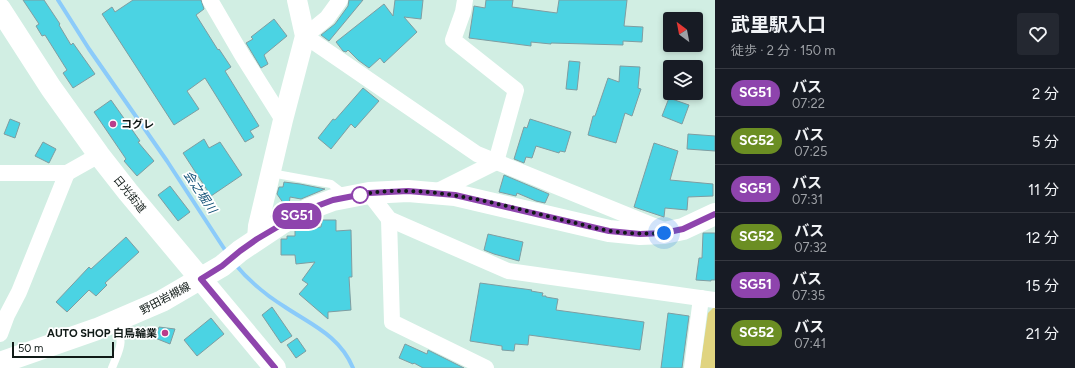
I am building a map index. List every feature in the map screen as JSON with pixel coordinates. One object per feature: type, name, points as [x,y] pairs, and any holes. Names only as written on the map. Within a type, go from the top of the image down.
[{"type":"main road","name":"日光街道","points":[[0,9],[51,88],[98,155],[275,368]]},
{"type":"main road","name":"野田岩槻線","points":[[1,359],[55,345],[115,322],[162,301],[201,279],[282,223],[309,209],[333,200],[369,193],[408,191],[455,195],[609,231],[640,234],[670,232],[683,229],[715,214]]},
{"type":"street","points":[[210,0],[242,55],[283,120]]},
{"type":"street","points":[[241,251],[258,226],[305,36],[297,0]]},
{"type":"street","points":[[305,36],[327,18],[340,0]]},
{"type":"street","points":[[434,193],[481,171],[496,162],[516,90],[453,40],[463,12],[464,0]]},
{"type":"street","points":[[305,36],[477,154],[670,232]]},
{"type":"street","points":[[0,173],[67,174],[98,155]]},
{"type":"street","points":[[0,334],[7,315],[19,292],[67,174]]},
{"type":"street","points":[[369,193],[389,219],[508,271],[708,299],[692,368]]},
{"type":"street","points":[[389,219],[392,322],[486,368]]},
{"type":"lane","points":[[270,173],[331,184],[348,197]]},
{"type":"lane","points":[[112,368],[121,344],[120,335],[115,322]]},
{"type":"shaded area","points":[[715,306],[715,368],[700,368],[708,313]]},
{"type":"building","points":[[23,0],[44,0],[60,24],[59,25],[71,45],[73,43],[95,74],[73,88],[63,73],[67,70],[45,35],[42,36],[36,26],[39,24]]},
{"type":"building","points":[[133,0],[201,0],[204,9],[196,15],[218,50],[219,49],[231,67],[225,71],[259,126],[250,131],[254,137],[245,142],[205,78],[187,91],[199,109],[174,125],[102,14],[112,7],[115,12]]},
{"type":"building","points":[[349,0],[363,0],[329,41],[321,35],[335,24],[348,6]]},
{"type":"building","points":[[395,0],[423,0],[421,19],[404,17],[417,32],[384,63],[380,58],[369,68],[348,50],[346,52],[343,51],[336,42],[384,4],[393,16]]},
{"type":"building","points":[[486,0],[513,0],[512,7],[557,13],[559,0],[627,0],[624,26],[643,27],[642,42],[623,41],[623,45],[551,44],[531,42],[531,46],[469,38],[474,6],[485,8]]},
{"type":"building","points":[[274,19],[287,36],[264,55],[268,64],[261,68],[246,43],[253,39],[251,37]]},
{"type":"building","points":[[569,61],[580,62],[577,90],[566,89]]},
{"type":"building","points":[[620,66],[640,67],[638,88],[641,89],[632,116],[625,113],[616,143],[588,135],[593,116],[595,116],[608,78],[619,82]]},
{"type":"building","points":[[363,88],[379,101],[355,128],[351,124],[331,149],[318,138],[333,119],[335,120]]},
{"type":"building","points":[[111,100],[140,141],[138,142],[154,161],[137,176],[124,161],[126,159],[94,112]]},
{"type":"building","points":[[668,100],[675,100],[689,105],[682,124],[662,116]]},
{"type":"building","points":[[10,119],[20,123],[15,138],[4,134]]},
{"type":"building","points":[[530,119],[571,132],[565,152],[560,151],[559,153],[536,146],[532,158],[526,157],[524,163],[514,159],[524,127],[527,128]]},
{"type":"building","points":[[688,134],[715,136],[715,151],[687,149]]},
{"type":"building","points":[[204,139],[209,148],[220,142],[242,175],[211,196],[183,153]]},
{"type":"building","points":[[43,142],[56,149],[49,163],[35,156]]},
{"type":"building","points":[[654,143],[678,151],[670,180],[713,184],[713,196],[688,197],[687,210],[665,208],[664,217],[634,207]]},
{"type":"building","points":[[504,175],[549,194],[545,203],[517,193],[516,196],[499,192]]},
{"type":"building","points":[[284,182],[325,189],[301,199],[290,197],[289,205],[286,207],[277,194],[279,187],[283,187]]},
{"type":"building","points":[[170,186],[190,212],[178,221],[158,195]]},
{"type":"building","points":[[322,220],[336,220],[336,231],[351,230],[352,277],[349,277],[351,310],[328,312],[328,319],[299,294],[308,284],[302,280],[315,262],[296,264],[295,255],[281,255],[281,239],[287,239],[287,236],[295,236],[295,230],[297,229],[321,227]]},
{"type":"building","points":[[703,233],[715,233],[715,280],[711,281],[696,280],[699,258],[702,258]]},
{"type":"building","points":[[488,234],[523,242],[519,261],[484,250]]},
{"type":"building","points":[[126,237],[139,252],[105,283],[107,285],[96,296],[89,290],[67,312],[56,302],[89,267],[91,269]]},
{"type":"building","points":[[480,283],[532,290],[531,291],[543,293],[542,296],[558,299],[556,310],[644,322],[640,350],[529,335],[528,345],[515,344],[514,351],[502,350],[502,346],[470,341]]},
{"type":"building","points":[[272,307],[292,336],[281,343],[262,315]]},
{"type":"building","points":[[668,313],[689,316],[682,368],[661,368]]},
{"type":"building","points":[[211,318],[224,334],[197,356],[184,340]]},
{"type":"building","name":"AUTO SHOP 白鳥輪業","points":[[159,327],[175,329],[170,344],[155,338]]},
{"type":"building","points":[[297,338],[306,351],[296,358],[287,345]]},
{"type":"building","points":[[405,344],[427,354],[428,350],[464,368],[423,368],[414,363],[413,364],[399,358]]},
{"type":"waterway","name":"会之堀川","points":[[58,0],[89,49],[167,161],[227,253]]},
{"type":"waterway","name":"会之堀川","points":[[234,263],[245,276],[278,303],[333,339],[341,348],[353,368]]},
{"type":"bus line","name":"SG51","points":[[275,368],[201,279],[222,266],[240,251],[282,223],[309,209],[333,200],[369,193],[408,191],[455,195],[609,231],[640,234],[664,233],[683,229],[715,214]]},
{"type":"place","name":"コグレ","points":[[113,124]]},
{"type":"place","name":"AUTO SHOP 白鳥輪業","points":[[165,333]]},
{"type":"route","points":[[360,195],[358,195],[408,191],[455,195],[609,231],[640,234],[664,233]]}]
